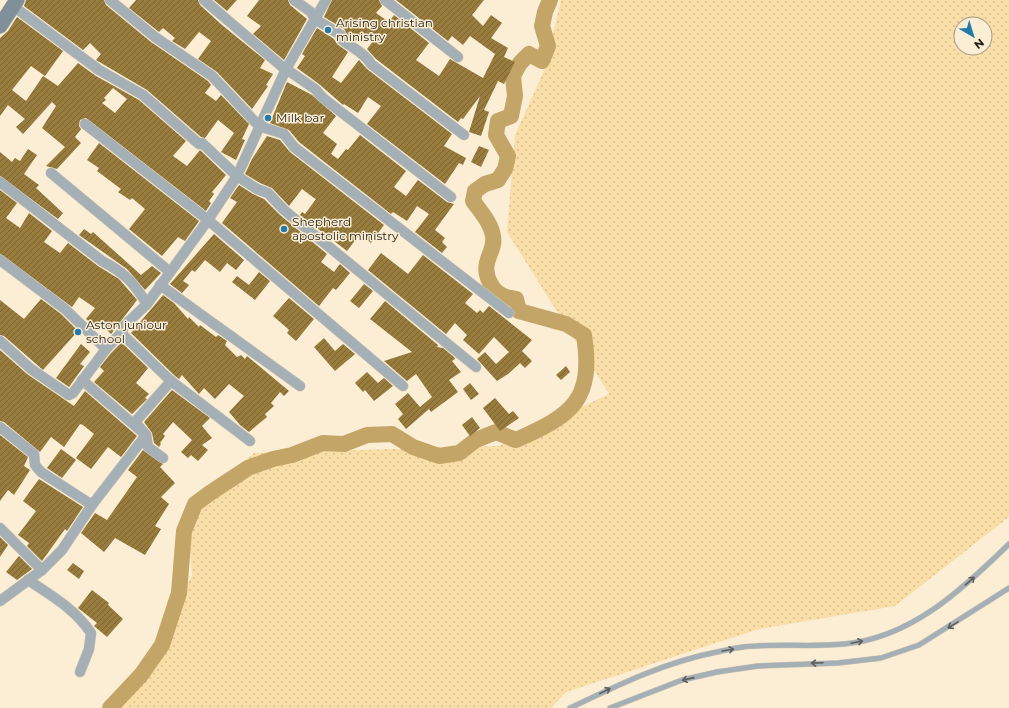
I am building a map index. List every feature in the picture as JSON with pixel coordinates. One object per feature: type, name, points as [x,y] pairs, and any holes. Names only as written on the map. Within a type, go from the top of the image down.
[{"type":"street","points":[[110,0],[155,37],[212,76],[259,126],[284,134],[294,147],[509,313]]},
{"type":"street","points":[[204,0],[286,69],[315,89],[323,98],[451,197]]},
{"type":"street","points":[[294,0],[311,12],[315,19],[341,35],[341,39],[367,57],[371,64],[464,135]]},
{"type":"street","points":[[0,342],[31,369],[69,394],[73,393],[106,349],[121,334],[125,325],[147,304],[208,220],[237,176],[286,69],[326,0]]},
{"type":"street","points":[[385,0],[458,57]]},
{"type":"street","points":[[0,26],[15,3],[99,70],[142,95],[200,144],[202,143],[237,176],[257,189],[268,193],[284,210],[476,367]]},
{"type":"street","points":[[85,124],[208,220],[403,386]]},
{"type":"street","points":[[51,173],[170,272]]},
{"type":"street","points":[[0,182],[102,261],[113,269],[118,270],[133,282],[147,304]]},
{"type":"street","points":[[0,260],[65,309],[106,349]]},
{"type":"street","points":[[160,286],[300,386]]},
{"type":"street","points":[[121,334],[171,381],[250,441]]},
{"type":"street","points":[[82,380],[146,435]]},
{"type":"street","points":[[163,458],[148,447],[146,435],[135,422],[171,381]]},
{"type":"street","points":[[0,427],[34,454],[35,465],[41,472],[92,505]]},
{"type":"street","points":[[0,600],[42,570],[62,550],[92,505],[146,435]]},
{"type":"street","points":[[0,528],[42,570]]},
{"type":"street","points":[[28,580],[64,604],[81,619],[91,633],[88,649],[80,672]]},
{"type":"lane","points":[[570,708],[632,678],[676,662],[716,652],[756,646],[846,644],[878,637],[912,623],[950,598],[1009,544]]},
{"type":"lane","points":[[610,708],[619,706],[682,680],[717,672],[758,666],[838,663],[881,658],[919,645],[1009,588]]},
{"type":"shaded area","points":[[561,0],[1009,0],[1009,517],[895,606],[759,629],[566,692],[551,708],[115,708],[136,691],[192,575],[187,510],[254,453],[499,446],[609,394],[507,232],[515,135],[544,71]]},
{"type":"building","points":[[26,0],[104,0],[106,5],[151,42],[208,81],[211,85],[205,93],[216,101],[221,95],[249,124],[242,139],[245,140],[236,160],[221,152],[234,133],[218,120],[205,138],[201,137],[147,90],[96,60],[101,54],[90,43],[83,50],[24,6]]},
{"type":"building","points":[[136,0],[198,0],[200,5],[222,25],[265,60],[260,68],[273,74],[266,85],[268,86],[252,109],[217,72],[198,59],[211,41],[199,32],[185,49],[172,41],[175,38],[163,28],[159,32],[129,8]]},
{"type":"building","points":[[214,0],[237,0],[227,11]]},
{"type":"building","points":[[259,0],[288,0],[290,5],[307,19],[284,60],[253,34],[261,26],[247,16]]},
{"type":"building","points":[[332,0],[379,0],[382,6],[376,13],[389,22],[394,15],[429,43],[416,60],[439,76],[450,59],[483,78],[495,54],[470,36],[463,45],[452,36],[448,41],[396,0],[484,0],[472,15],[483,26],[491,15],[502,23],[491,38],[508,48],[504,57],[515,62],[504,84],[498,81],[484,110],[489,112],[481,136],[469,132],[480,96],[463,119],[461,118],[458,122],[376,59],[367,49],[374,40],[362,32],[356,41],[348,36],[344,29],[324,17]]},
{"type":"building","points":[[17,17],[63,51],[45,76],[31,66],[12,90],[26,101],[43,76],[58,86],[78,63],[96,76],[139,100],[186,141],[173,156],[187,166],[200,150],[226,175],[212,192],[214,194],[209,201],[211,203],[206,211],[86,118],[80,120],[79,126],[81,129],[75,137],[81,143],[57,169],[46,166],[65,147],[42,128],[56,106],[52,102],[23,134],[16,127],[25,119],[8,105],[0,116],[0,38],[8,31]],"holes":[[[113,88],[127,99],[115,113],[102,103],[106,100],[104,98]]]},
{"type":"building","points":[[317,28],[334,39],[337,44],[348,52],[332,77],[341,83],[359,60],[367,69],[452,134],[444,146],[466,158],[463,165],[459,163],[445,184],[367,124],[381,106],[368,97],[358,113],[344,104],[343,105],[319,84],[297,68],[305,56],[302,54]]},
{"type":"building","points":[[287,82],[312,95],[336,116],[323,133],[337,144],[331,154],[338,159],[346,149],[348,150],[360,135],[406,171],[394,187],[406,196],[418,180],[447,202],[454,204],[435,230],[445,238],[442,242],[447,247],[442,253],[415,232],[429,214],[417,206],[407,221],[393,212],[391,214],[299,142],[289,130],[270,123]]},
{"type":"building","points":[[267,136],[280,140],[290,152],[384,225],[371,243],[360,234],[347,251],[300,215],[302,212],[305,214],[316,199],[302,189],[289,206],[272,188],[245,174],[252,159]]},
{"type":"building","points":[[99,143],[199,221],[185,241],[178,237],[162,256],[129,229],[145,209],[132,198],[130,200],[118,192],[121,189],[97,171],[99,168],[87,160]]},
{"type":"building","points":[[479,146],[489,150],[481,167],[471,162]]},
{"type":"building","points":[[28,149],[37,155],[24,174],[39,185],[36,188],[63,213],[58,219],[0,176],[0,152],[12,162],[15,158],[20,161]]},
{"type":"building","points":[[239,185],[264,199],[280,215],[327,254],[321,262],[334,272],[340,264],[350,273],[336,290],[333,288],[319,306],[222,223],[237,202],[230,198]]},
{"type":"building","points":[[0,190],[17,203],[6,218],[20,228],[29,213],[52,231],[44,242],[60,253],[68,243],[98,266],[119,279],[137,300],[111,334],[99,322],[96,327],[86,319],[95,308],[79,297],[72,307],[0,254]]},
{"type":"building","points":[[84,229],[91,234],[93,232],[141,275],[152,266],[161,273],[145,290],[127,269],[79,235]]},
{"type":"building","points":[[214,234],[244,260],[236,270],[227,263],[220,272],[205,260],[195,272],[192,270],[183,281],[189,285],[182,293],[170,284]]},
{"type":"building","points":[[381,253],[408,274],[423,255],[473,294],[465,303],[477,313],[480,310],[483,313],[489,306],[532,340],[522,351],[532,361],[525,368],[520,363],[508,374],[497,381],[477,359],[485,352],[496,364],[509,352],[494,337],[479,354],[463,340],[467,335],[455,323],[446,334],[368,270]]},
{"type":"building","points":[[259,272],[270,281],[255,300],[232,282],[237,276],[249,285]]},
{"type":"building","points":[[364,284],[373,291],[359,308],[350,301]]},
{"type":"building","points":[[163,295],[174,303],[188,319],[189,317],[199,327],[200,325],[216,337],[218,335],[227,341],[225,345],[237,357],[241,355],[245,359],[247,356],[289,391],[284,396],[280,392],[271,403],[274,406],[265,414],[267,417],[249,432],[240,425],[229,412],[244,396],[229,384],[215,399],[204,388],[199,394],[182,375],[179,379],[175,376],[131,333]]},
{"type":"building","points":[[289,298],[314,319],[296,341],[287,333],[289,330],[273,316]]},
{"type":"building","points":[[41,299],[61,314],[78,331],[43,370],[4,336],[0,335],[0,300],[24,319]]},
{"type":"building","points":[[385,301],[438,345],[437,347],[443,348],[454,357],[455,359],[452,361],[461,372],[449,380],[458,392],[431,412],[429,409],[406,429],[398,419],[403,414],[395,404],[408,393],[420,407],[432,397],[416,374],[407,381],[384,361],[412,352],[370,319]]},
{"type":"building","points":[[324,338],[335,351],[343,344],[355,354],[335,371],[314,347]]},
{"type":"building","points":[[122,343],[148,368],[136,383],[149,394],[145,398],[147,399],[132,414],[94,382],[104,371],[100,367],[111,353]]},
{"type":"building","points":[[81,344],[90,352],[80,364],[84,366],[69,387],[56,378]]},
{"type":"building","points":[[0,350],[27,374],[74,406],[85,391],[137,436],[121,457],[108,447],[91,469],[76,458],[94,434],[80,424],[64,447],[51,437],[40,452],[4,422],[0,421]]},
{"type":"building","points":[[566,366],[570,372],[561,380],[556,375]]},
{"type":"building","points":[[367,372],[378,383],[384,378],[393,386],[374,401],[365,390],[363,392],[355,383]]},
{"type":"building","points":[[470,383],[479,394],[471,400],[463,389]]},
{"type":"building","points":[[172,390],[210,418],[202,426],[212,438],[202,445],[208,450],[198,461],[191,455],[188,458],[181,452],[192,440],[173,422],[163,434],[165,436],[159,447],[154,443],[152,433],[144,422]]},
{"type":"building","points":[[495,398],[509,414],[513,411],[519,418],[500,431],[483,408]]},
{"type":"building","points":[[472,417],[480,428],[470,436],[462,425]]},
{"type":"building","points":[[0,435],[28,457],[24,466],[30,470],[14,495],[8,490],[0,501]]},
{"type":"building","points":[[61,449],[76,460],[62,478],[47,468]]},
{"type":"building","points":[[143,450],[163,464],[160,467],[175,483],[161,497],[169,504],[155,526],[161,529],[145,555],[115,538],[104,552],[81,533],[95,513],[107,520],[137,477],[128,470]]},
{"type":"building","points":[[39,479],[83,507],[67,531],[65,529],[42,561],[27,546],[29,543],[18,535],[36,511],[23,501]]},
{"type":"building","points":[[0,537],[8,545],[0,557]]},
{"type":"building","points":[[19,556],[32,569],[17,580],[6,572]]},
{"type":"building","points":[[73,563],[84,571],[79,579],[67,570]]},
{"type":"building","points":[[92,590],[109,603],[108,605],[123,619],[107,637],[94,626],[97,623],[78,608]]},
{"type":"waterway","points":[[110,708],[141,675],[162,645],[179,593],[184,531],[195,504],[248,468],[273,459],[292,455],[323,443],[344,444],[367,435],[392,434],[413,447],[439,456],[459,453],[476,440],[496,432],[516,440],[552,422],[565,413],[575,403],[582,391],[585,376],[586,357],[584,335],[566,324],[519,311],[516,299],[507,297],[496,291],[488,278],[486,268],[493,247],[492,231],[488,222],[473,201],[475,191],[485,184],[498,180],[505,169],[508,156],[496,135],[498,121],[511,116],[515,96],[513,76],[520,63],[529,54],[542,61],[548,46],[542,26],[545,12],[550,0]]},
{"type":"place","name":"Arising christian ministry","points":[[328,30]]},
{"type":"place","name":"Milk bar","points":[[268,118]]},
{"type":"place","name":"Shepherd apostolic ministry","points":[[284,229]]},
{"type":"place","name":"Aston juniour school","points":[[78,332]]}]
